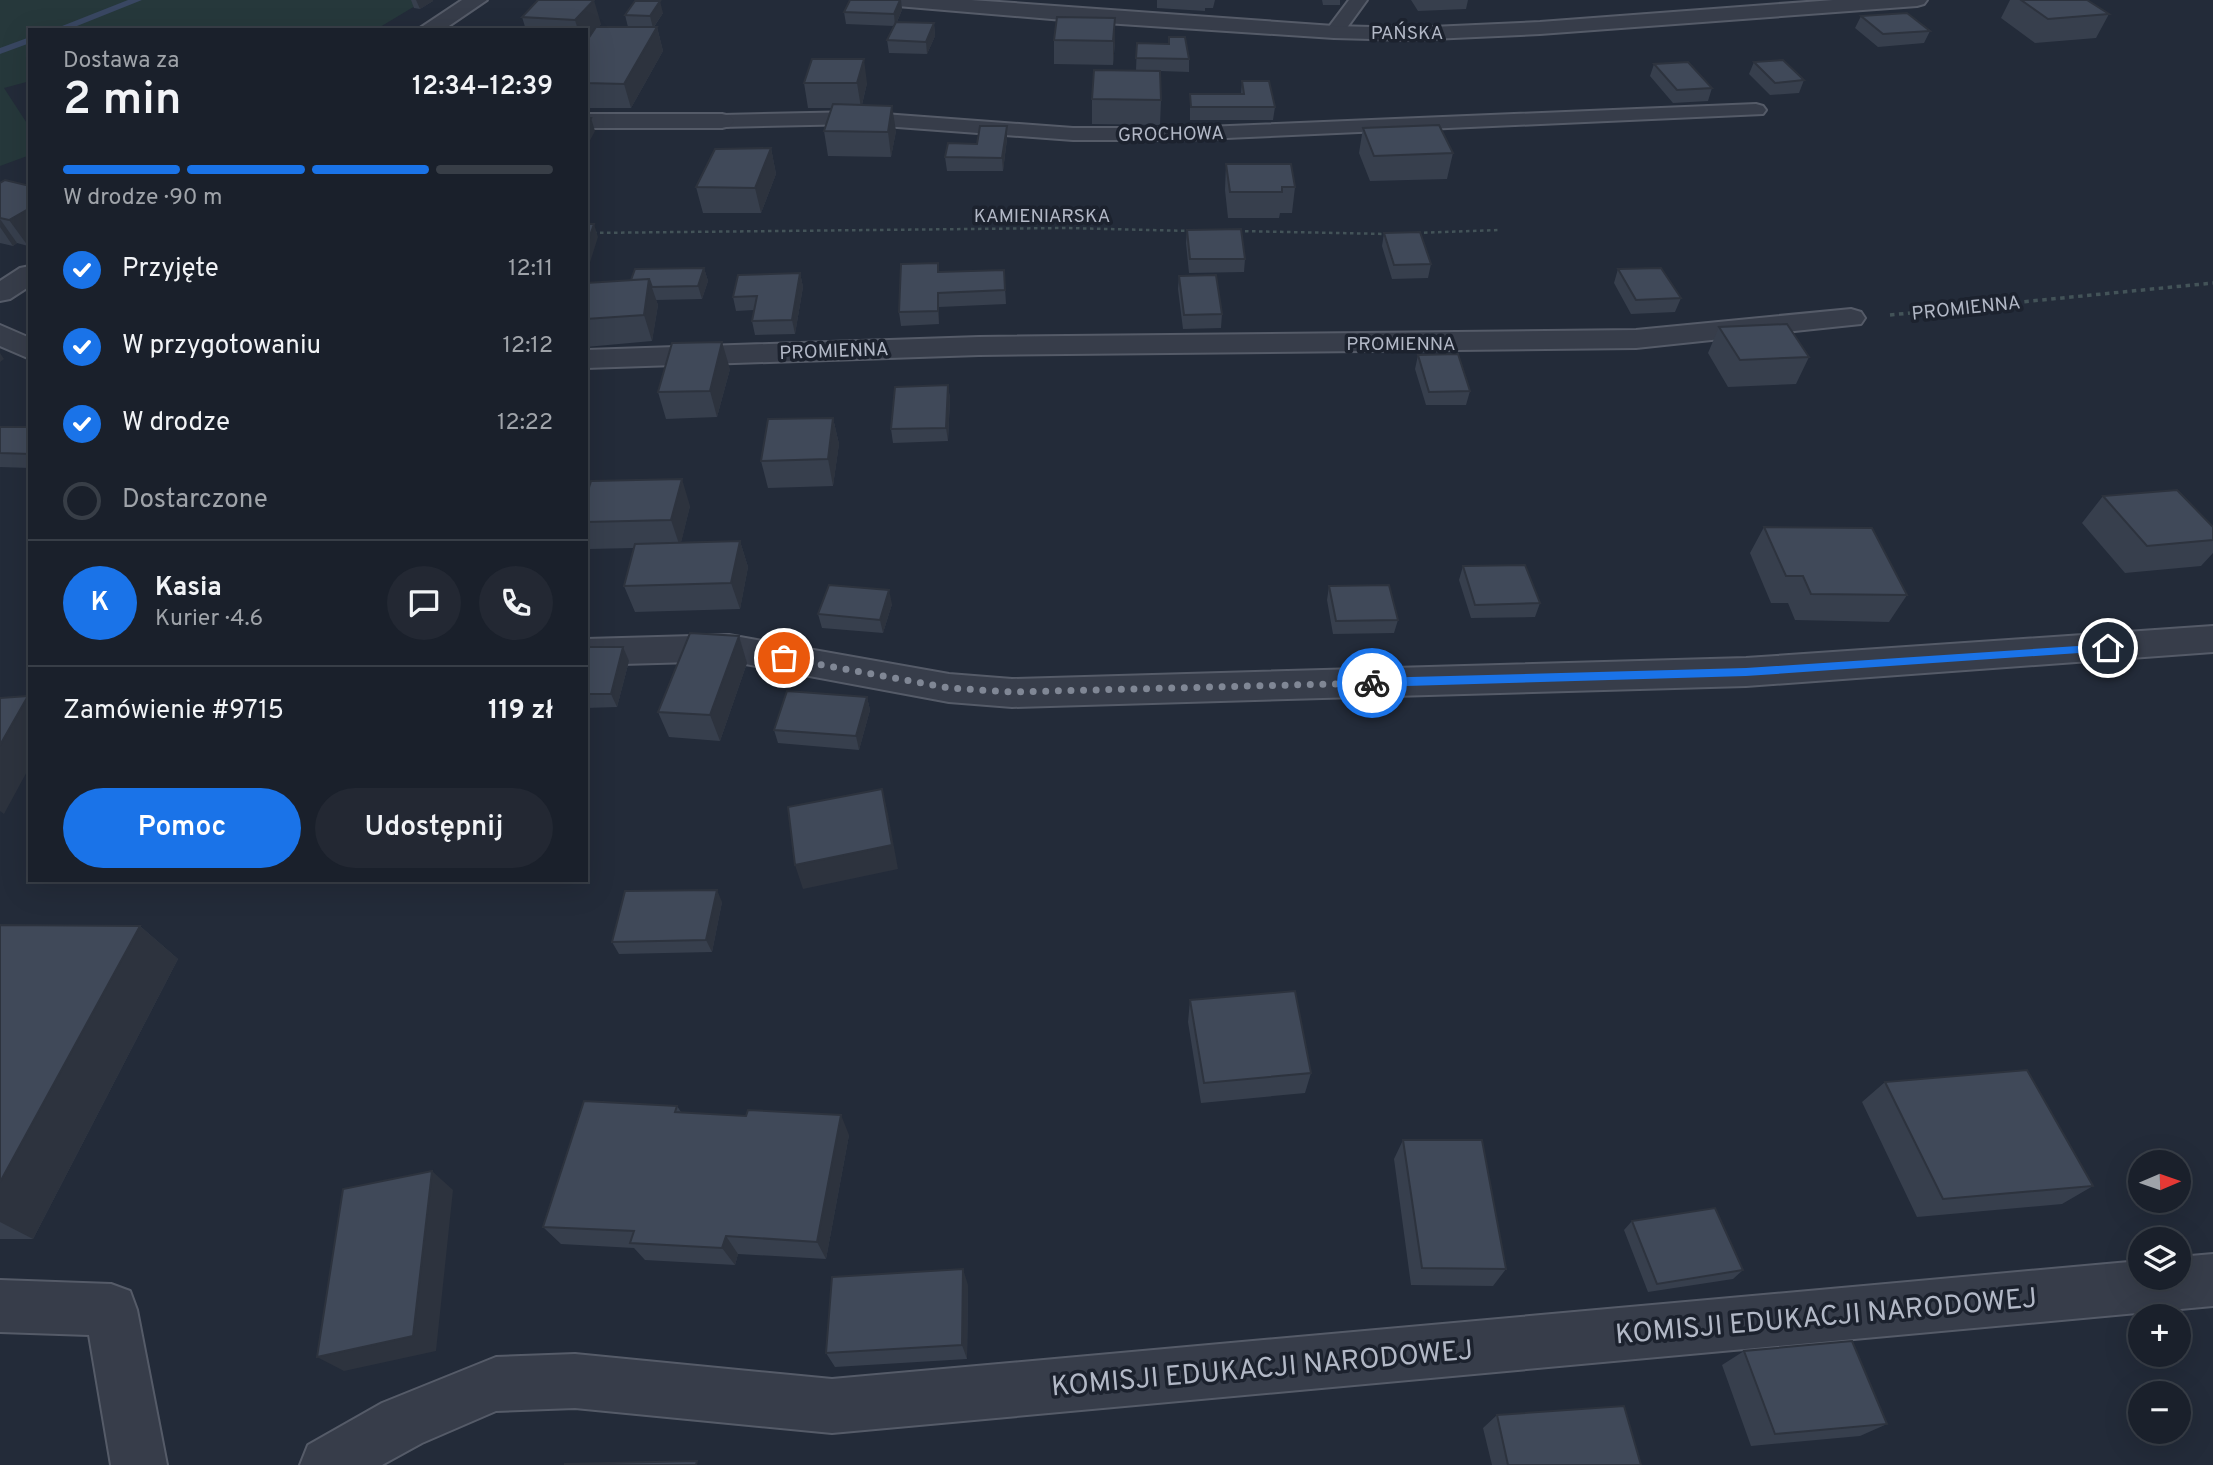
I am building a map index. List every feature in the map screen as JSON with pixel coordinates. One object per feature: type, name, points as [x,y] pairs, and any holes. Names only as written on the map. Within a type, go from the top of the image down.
[{"type":"street","points":[[431,28],[477,0]]},
{"type":"street","name":"PAŃSKA","points":[[897,0],[1075,15],[1334,32],[1409,34],[1540,28],[1917,0]]},
{"type":"street","name":"GROCHOWA","points":[[588,121],[722,121]]},
{"type":"street","points":[[0,293],[28,275]]},
{"type":"street","name":"PROMIENNA","points":[[588,359],[979,346],[1636,340],[1851,318]]},
{"type":"street","points":[[0,334],[28,349]]},
{"type":"street","points":[[588,652],[729,648],[949,688],[1012,692],[1746,672],[2213,639]]},
{"type":"street","name":"KOMISJI EDUKACJI NARODOWEJ","points":[[328,1465],[402,1423],[496,1384],[575,1381],[832,1406],[2213,1280]]},
{"type":"street","points":[[0,1306],[111,1310],[139,1465]]},
{"type":"lane","points":[[1334,32],[1358,0]]},
{"type":"lane","name":"GROCHOWA","points":[[722,121],[857,118],[1073,134],[1181,134],[1756,110]]},
{"type":"path","name":"KAMIENIARSKA","points":[[588,233],[1065,228],[1203,231]]},
{"type":"path","points":[[1408,233],[1498,230]]},
{"type":"path","points":[[1231,231],[1395,234]]},
{"type":"path","name":"PROMIENNA","points":[[1851,318],[2213,284]]},
{"type":"shaded area","points":[[0,0],[425,0],[378,28],[28,28],[28,82],[4,88],[28,125],[28,156],[0,166]]},
{"type":"building","points":[[538,0],[594,0],[575,20],[522,17]]},
{"type":"building","points":[[850,0],[900,0],[894,14],[844,12]]},
{"type":"building","points":[[2021,0],[2087,0],[2109,14],[2048,19]]},
{"type":"building","points":[[635,1],[660,1],[650,16],[625,15]]},
{"type":"building","points":[[1907,13],[1930,31],[1883,34],[1861,16]]},
{"type":"building","points":[[1057,17],[1115,18],[1113,41],[1054,40]]},
{"type":"building","points":[[896,22],[934,23],[926,42],[887,40]]},
{"type":"building","points":[[596,27],[657,27],[624,84],[588,83],[588,39]]},
{"type":"building","points":[[1169,37],[1185,37],[1189,59],[1136,58],[1137,43],[1169,44]]},
{"type":"building","points":[[812,59],[864,59],[857,83],[804,83]]},
{"type":"building","points":[[1783,60],[1804,80],[1775,83],[1754,62]]},
{"type":"building","points":[[1688,62],[1712,88],[1677,90],[1654,64]]},
{"type":"building","points":[[1094,70],[1160,71],[1161,100],[1092,99]]},
{"type":"building","points":[[1242,81],[1269,81],[1275,107],[1191,107],[1190,94],[1244,94]]},
{"type":"building","points":[[833,104],[892,106],[888,132],[824,131]]},
{"type":"building","points":[[1439,125],[1453,153],[1374,156],[1363,128]]},
{"type":"building","points":[[980,126],[1007,126],[1002,158],[945,157],[948,143],[977,144]]},
{"type":"building","points":[[771,148],[755,188],[696,187],[715,149]]},
{"type":"building","points":[[1226,164],[1291,164],[1295,187],[1282,187],[1282,192],[1230,192]]},
{"type":"building","points":[[5,180],[28,186],[28,209],[9,220],[0,218],[0,183]]},
{"type":"building","points":[[588,224],[594,224],[588,241]]},
{"type":"building","points":[[1241,229],[1245,259],[1190,259],[1187,230]]},
{"type":"building","points":[[1420,232],[1431,264],[1394,265],[1384,233]]},
{"type":"building","points":[[938,263],[938,272],[1004,270],[1005,290],[938,293],[938,311],[899,312],[901,264]]},
{"type":"building","points":[[704,268],[698,286],[652,287],[649,279],[631,280],[635,269]]},
{"type":"building","points":[[1661,268],[1681,298],[1636,300],[1618,269]]},
{"type":"building","points":[[800,273],[792,320],[752,321],[757,296],[733,297],[738,275]]},
{"type":"building","points":[[1216,275],[1222,314],[1184,315],[1179,276]]},
{"type":"building","points":[[649,279],[644,315],[588,319],[588,283]]},
{"type":"building","points":[[1787,324],[1809,357],[1740,360],[1719,327]]},
{"type":"building","points":[[722,342],[710,391],[658,392],[672,343]]},
{"type":"building","points":[[1458,354],[1470,391],[1429,392],[1418,355]]},
{"type":"building","points":[[948,385],[946,428],[891,429],[895,387]]},
{"type":"building","points":[[833,418],[828,459],[761,461],[768,419]]},
{"type":"building","points":[[0,427],[28,427],[28,454],[0,453]]},
{"type":"building","points":[[682,479],[671,520],[588,522],[588,491],[591,481]]},
{"type":"building","points":[[2177,490],[2213,527],[2213,540],[2147,546],[2103,496]]},
{"type":"building","points":[[1764,527],[1872,528],[1907,595],[1811,594],[1803,576],[1786,576]]},
{"type":"building","points":[[740,541],[731,583],[624,586],[635,544]]},
{"type":"building","points":[[1525,565],[1540,603],[1475,605],[1463,566]]},
{"type":"building","points":[[829,585],[889,590],[880,620],[818,614]]},
{"type":"building","points":[[1389,585],[1398,620],[1336,621],[1329,586]]},
{"type":"building","points":[[690,633],[739,636],[710,715],[658,712]]},
{"type":"building","points":[[588,647],[623,647],[611,694],[588,694]]},
{"type":"building","points":[[787,691],[867,697],[856,736],[774,730]]},
{"type":"building","points":[[28,696],[0,745],[0,698]]},
{"type":"building","points":[[882,789],[892,845],[795,865],[788,807]]},
{"type":"building","points":[[717,890],[706,940],[612,942],[625,891]]},
{"type":"building","points":[[0,925],[140,926],[0,1182]]},
{"type":"building","points":[[1295,991],[1311,1073],[1204,1083],[1190,1000]]},
{"type":"building","points":[[2027,1070],[2093,1186],[1943,1199],[1885,1082]]},
{"type":"building","points":[[584,1101],[677,1106],[675,1112],[746,1116],[748,1110],[841,1115],[817,1242],[726,1236],[722,1248],[630,1243],[634,1231],[543,1227]]},
{"type":"building","points":[[1403,1140],[1482,1140],[1506,1269],[1422,1268]]},
{"type":"building","points":[[432,1171],[413,1336],[317,1357],[343,1189]]},
{"type":"building","points":[[1715,1208],[1743,1270],[1657,1284],[1632,1221]]},
{"type":"building","points":[[963,1269],[962,1345],[826,1353],[832,1277]]},
{"type":"building","points":[[1852,1341],[1887,1424],[1775,1434],[1744,1351]]},
{"type":"building","points":[[1624,1406],[1641,1465],[1508,1465],[1497,1415]]},
{"type":"building","points":[[697,1461],[696,1465],[565,1465],[565,1464]]},
{"type":"waterway","points":[[62,28],[137,0]]},
{"type":"waterway","points":[[0,51],[28,41]]},
{"type":"way so far","points":[[784,658],[949,688],[1012,692],[1372,683]]},
{"type":"route","points":[[1372,683],[1746,672],[2108,648]]}]
